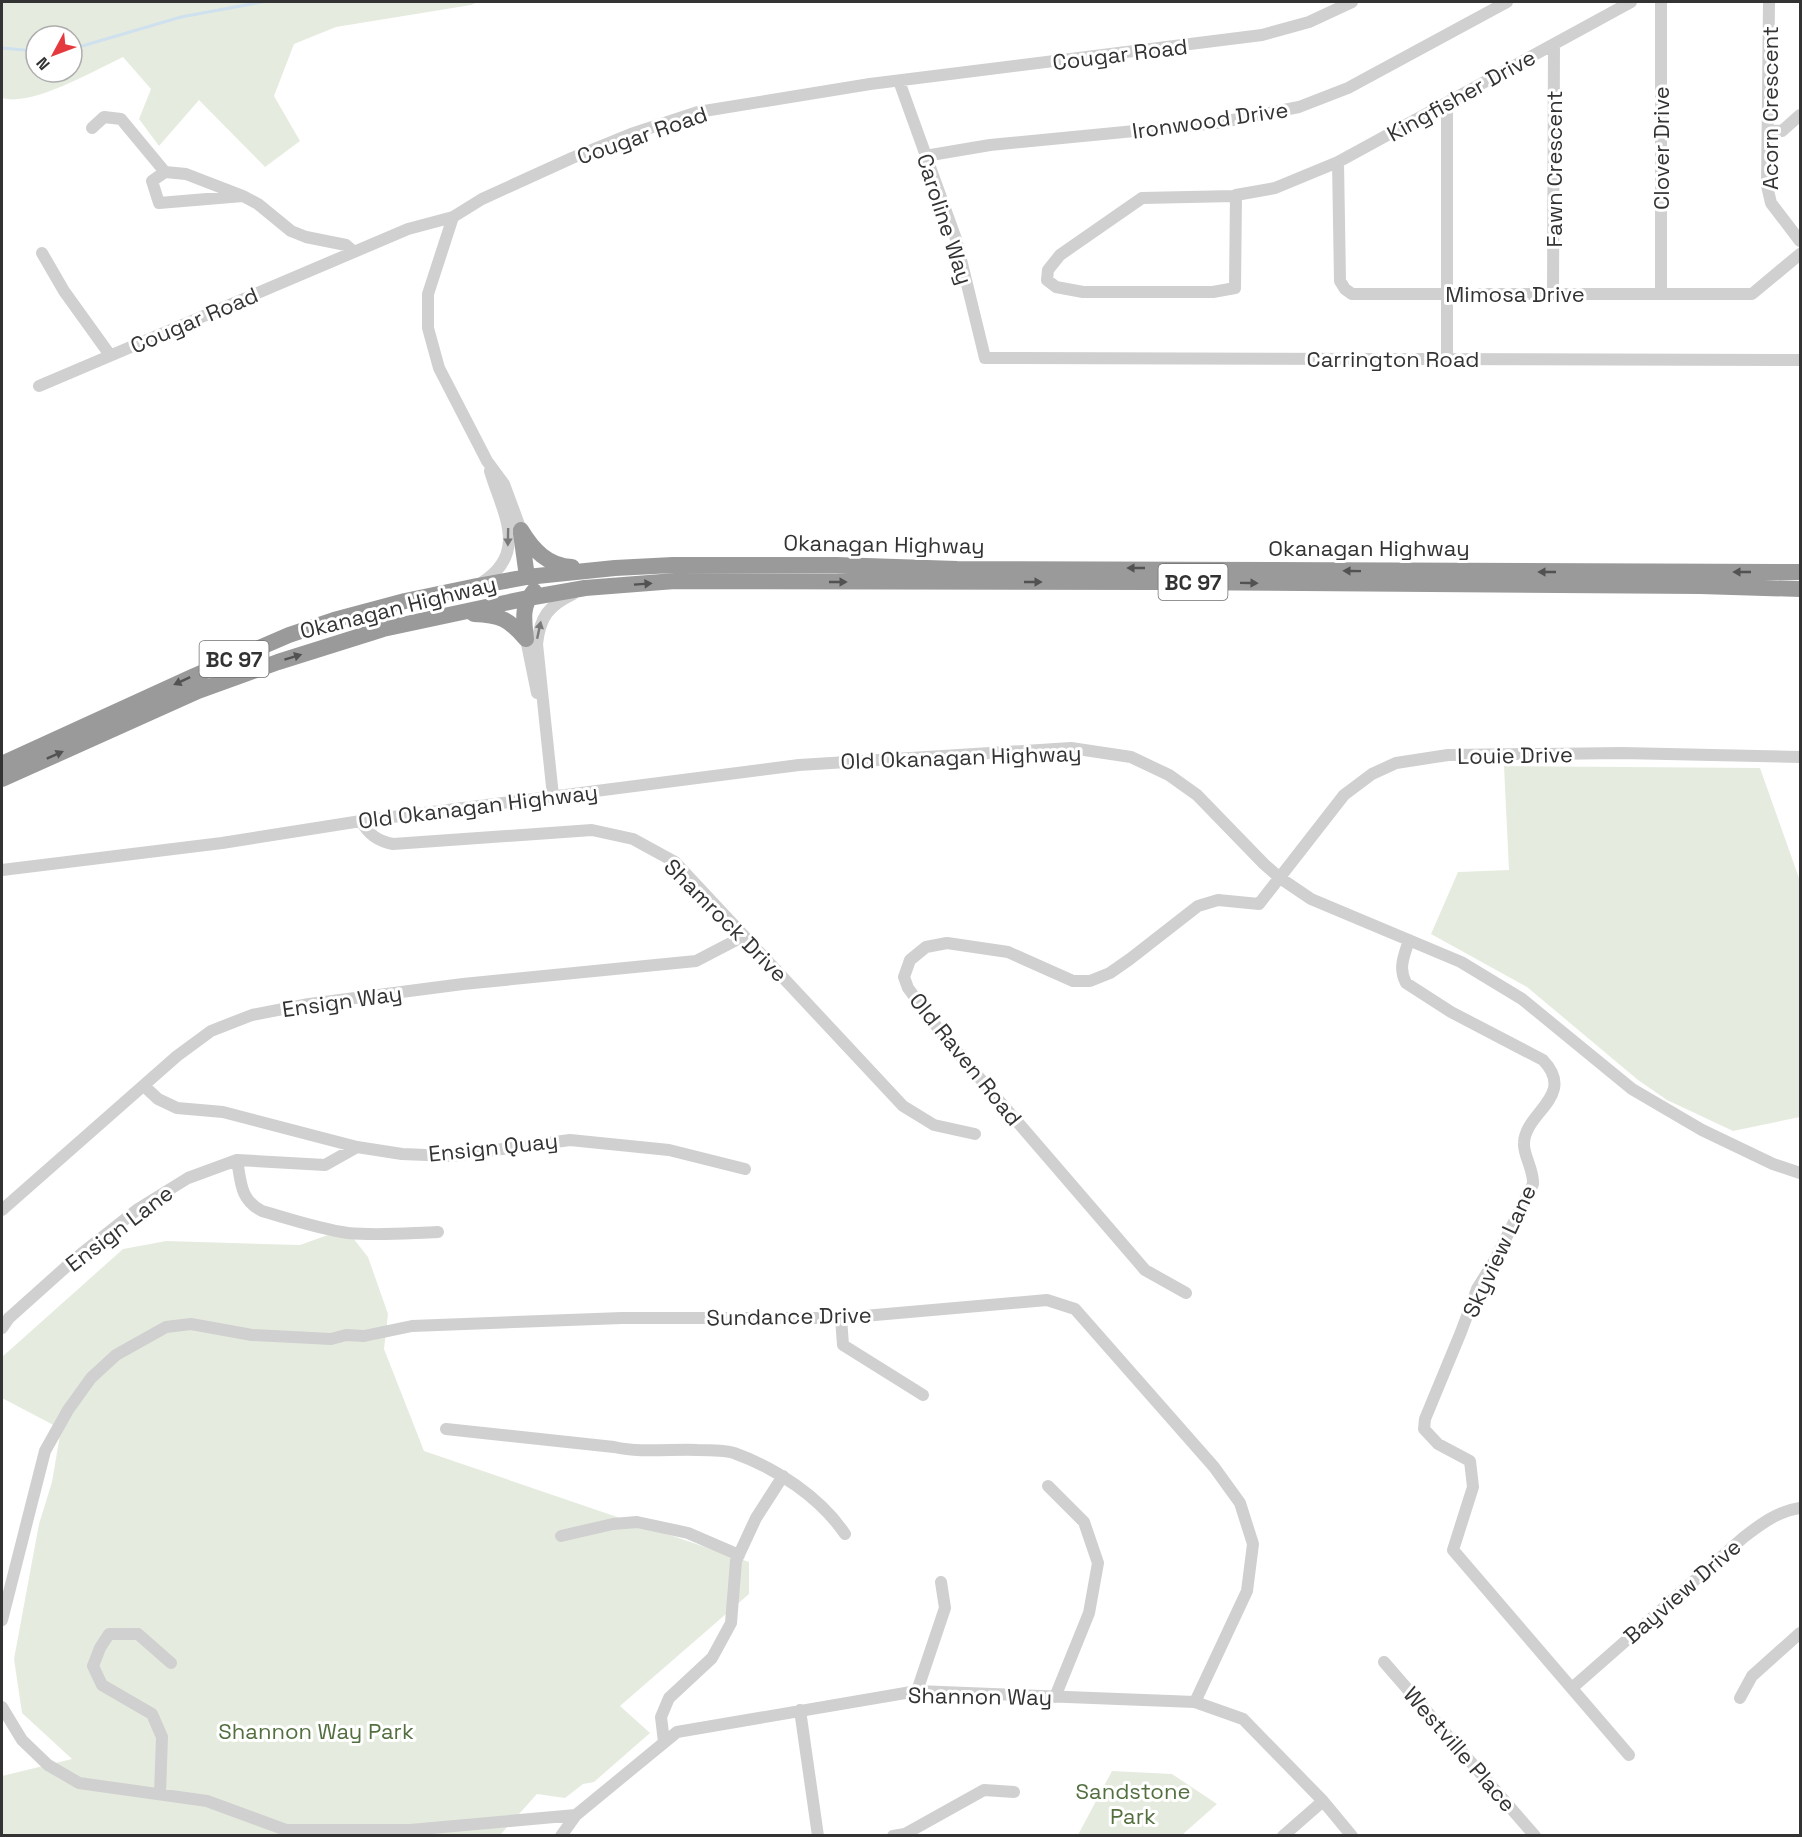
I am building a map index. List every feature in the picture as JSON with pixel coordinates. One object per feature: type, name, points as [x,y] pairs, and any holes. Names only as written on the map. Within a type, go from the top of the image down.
[{"type":"highway","points":[[521,530],[542,557],[552,563],[564,567],[615,568]]},
{"type":"highway","points":[[452,614],[479,596],[513,590],[527,577],[521,530]]},
{"type":"highway","name":"Okanagan Highway","points":[[2,764],[289,635],[405,601],[527,577],[673,565],[836,565],[957,569],[1800,572]]},
{"type":"highway","points":[[526,639],[523,612],[528,598],[535,590],[583,582],[615,568]]},
{"type":"highway","name":"Okanagan Highway","points":[[2,779],[198,692],[268,666],[383,629],[585,588],[675,581],[1156,582],[1800,589]]},
{"type":"highway","points":[[452,614],[490,615],[507,620],[526,639]]},
{"type":"street","name":"Cougar Road","points":[[39,386],[408,229],[453,217],[482,199],[572,158],[631,134],[698,112],[899,81],[1262,35],[1309,22],[1352,2]]},
{"type":"street","name":"Ironwood Drive","points":[[925,156],[990,145],[1217,123],[1299,107],[1348,88],[1507,2]]},
{"type":"street","name":"Kingfisher Drive","points":[[1235,196],[1142,198],[1060,255],[1048,270],[1047,280],[1056,287],[1083,292],[1213,292],[1234,288],[1236,195],[1275,188],[1338,162],[1632,2]]},
{"type":"street","name":"Clover Drive","points":[[1661,2],[1661,294]]},
{"type":"street","name":"Acorn Crescent","points":[[1769,2],[1767,186],[1771,203],[1800,241]]},
{"type":"street","name":"Fawn Crescent","points":[[1553,294],[1554,44]]},
{"type":"street","name":"Caroline Way","points":[[899,81],[956,239],[985,358]]},
{"type":"street","points":[[1447,103],[1447,359]]},
{"type":"street","points":[[1768,130],[1782,131],[1800,116]]},
{"type":"street","points":[[92,128],[104,117],[121,119],[165,172]]},
{"type":"street","name":"Mimosa Drive","points":[[1338,162],[1340,281],[1352,294],[1752,294],[1800,254]]},
{"type":"street","points":[[243,196],[159,202],[152,182],[165,172],[186,174],[243,196],[258,204],[291,231],[306,237],[346,246],[354,252]]},
{"type":"street","points":[[453,217],[428,294],[428,328],[439,368],[487,461],[510,530],[508,554],[504,563],[477,586]]},
{"type":"street","points":[[42,253],[64,291],[110,355]]},
{"type":"street","name":"Carrington Road","points":[[985,358],[1800,360]]},
{"type":"street","points":[[487,461],[504,484],[521,530]]},
{"type":"street","points":[[553,796],[537,644],[539,627],[544,616],[560,600],[585,588]]},
{"type":"street","points":[[526,639],[534,681],[543,709]]},
{"type":"street","name":"Old Okanagan Highway","points":[[2,870],[222,843],[362,821],[799,765],[1071,748],[1131,757],[1169,775],[1197,795],[1264,864],[1311,899],[1461,962],[1522,999],[1632,1089],[1702,1130],[1773,1164],[1800,1173]]},
{"type":"street","name":"Louie Drive","points":[[1280,878],[1344,795],[1372,774],[1396,763],[1448,755],[1622,753],[1800,757]]},
{"type":"street","name":"Shamrock Drive","points":[[362,821],[366,830],[376,838],[393,844],[592,830],[633,839],[675,862],[903,1107],[934,1125],[975,1134]]},
{"type":"street","name":"Old Raven Road","points":[[1186,1293],[1145,1270],[946,1040],[908,988],[904,977],[910,960],[926,947],[947,943],[1008,952],[1073,981],[1090,981],[1117,968],[1198,906],[1218,900],[1259,904],[1280,878]]},
{"type":"street","name":"Ensign Way","points":[[2,1210],[177,1056],[211,1031],[252,1015],[309,1004],[464,984],[696,961],[744,936]]},
{"type":"street","name":"Skyview Lane","points":[[1409,940],[1401,967],[1402,975],[1407,983],[1451,1012],[1544,1060],[1551,1068],[1554,1077],[1554,1090],[1549,1102],[1530,1125],[1524,1143],[1534,1178],[1533,1184],[1495,1260],[1477,1289],[1425,1419],[1424,1429],[1438,1444],[1470,1461],[1473,1487],[1453,1550],[1572,1688]]},
{"type":"street","name":"Ensign Quay","points":[[144,1086],[158,1100],[177,1108],[222,1112],[357,1147],[402,1154],[451,1156],[570,1140],[669,1150],[745,1169]]},
{"type":"street","name":"Ensign Lane","points":[[2,1328],[76,1258],[138,1209],[188,1178],[237,1160],[325,1165],[357,1147]]},
{"type":"street","points":[[237,1160],[245,1197],[253,1206],[262,1211],[324,1229],[348,1233],[438,1232]]},
{"type":"street","name":"Sundance Drive","points":[[2,1620],[45,1452],[68,1410],[91,1378],[116,1355],[166,1327],[191,1324],[252,1335],[331,1339],[346,1335],[363,1336],[412,1326],[622,1318],[841,1318],[1047,1300],[1075,1309],[1214,1467],[1240,1503],[1253,1544],[1247,1591],[1195,1702]]},
{"type":"street","points":[[841,1318],[843,1345],[923,1395]]},
{"type":"street","points":[[446,1429],[614,1446],[629,1450],[699,1449],[732,1452],[783,1476],[834,1517],[845,1534]]},
{"type":"street","points":[[664,1742],[661,1717],[669,1698],[712,1658],[731,1623],[736,1561],[756,1518],[783,1476]]},
{"type":"street","points":[[1048,1486],[1084,1522],[1098,1563],[1089,1613],[1055,1697]]},
{"type":"street","name":"Bayview Drive","points":[[1572,1688],[1744,1537],[1763,1522],[1788,1510],[1800,1508]]},
{"type":"street","points":[[561,1536],[613,1524],[637,1522],[688,1533],[739,1555]]},
{"type":"street","points":[[917,1691],[945,1608],[941,1582]]},
{"type":"street","points":[[1740,1698],[1752,1676],[1800,1633]]},
{"type":"street","points":[[160,1794],[162,1737],[152,1714],[102,1685],[93,1666],[109,1634],[138,1634],[171,1663]]},
{"type":"street","name":"Westville Place","points":[[1384,1662],[1535,1836]]},
{"type":"street","points":[[1572,1688],[1629,1755]]},
{"type":"street","name":"Shannon Way","points":[[561,1836],[576,1815],[677,1732],[917,1691],[1195,1702],[1243,1719],[1323,1801],[1352,1836]]},
{"type":"street","points":[[2,1707],[22,1740],[48,1765],[79,1783],[207,1801],[286,1830],[410,1830],[576,1815]]},
{"type":"street","points":[[800,1710],[818,1836]]},
{"type":"street","points":[[893,1836],[905,1834],[984,1790],[1014,1792]]},
{"type":"street","points":[[1283,1836],[1323,1801]]},
{"type":"green space","points":[[2,2],[478,2],[336,27],[294,44],[274,96],[300,141],[265,167],[199,100],[159,146],[139,119],[151,89],[123,57],[84,76],[84,24],[24,24],[24,84],[67,84],[30,97],[2,98]]},
{"type":"green space","points":[[1504,766],[1760,768],[1800,881],[1800,1117],[1733,1131],[1667,1100],[1638,1080],[1527,987],[1431,934],[1458,872],[1509,870]]},
{"type":"green space","name":"Shannon Way Park","points":[[339,1231],[349,1233],[368,1257],[388,1314],[384,1349],[424,1451],[749,1562],[749,1594],[620,1706],[650,1733],[594,1782],[583,1784],[565,1798],[537,1794],[500,1835],[2,1835],[2,1776],[72,1759],[22,1713],[14,1659],[39,1524],[52,1482],[61,1429],[2,1398],[2,1357],[123,1249],[166,1241],[300,1245]]},
{"type":"green space","name":"Sandstone Park","points":[[1112,1771],[1172,1774],[1217,1804],[1182,1835],[1078,1835]]},
{"type":"waterway","points":[[84,45],[181,17],[262,2]]},
{"type":"waterway","points":[[2,48],[24,50]]}]
